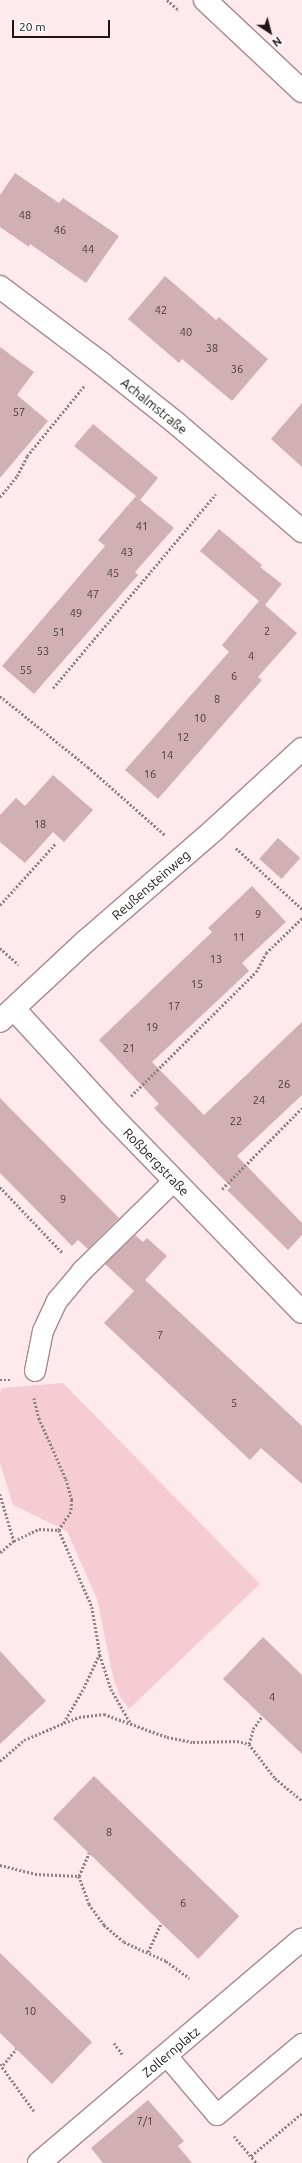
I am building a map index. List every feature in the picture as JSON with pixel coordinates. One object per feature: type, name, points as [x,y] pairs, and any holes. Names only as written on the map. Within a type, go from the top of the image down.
[{"type":"street","points":[[205,0],[302,91]]},
{"type":"street","name":"Achalmstraße","points":[[0,287],[102,364],[234,472],[302,531]]},
{"type":"street","name":"Reußensteinweg","points":[[7,1015],[86,940],[215,829],[302,749]]},
{"type":"street","name":"Roßbergstraße","points":[[7,1015],[111,1115],[302,1312]]},
{"type":"street","name":"Zollernplatz","points":[[39,2163],[302,1940]]},
{"type":"lane","points":[[35,1371],[40,1345],[49,1316],[57,1301],[82,1271],[174,1181]]},
{"type":"lane","points":[[167,2056],[217,2115],[302,2044]]},
{"type":"path","points":[[0,497],[17,476],[27,456],[102,364]]},
{"type":"path","points":[[53,688],[234,472]]},
{"type":"path","points":[[0,696],[88,767],[186,854]]},
{"type":"path","points":[[215,829],[302,909]]},
{"type":"path","points":[[0,905],[55,844]]},
{"type":"path","points":[[111,1115],[256,972],[266,953],[302,918]]},
{"type":"path","points":[[202,1210],[302,1108]]},
{"type":"path","points":[[0,1187],[82,1271]]},
{"type":"path","points":[[35,1371],[29,1381],[39,1418],[66,1480],[73,1506],[71,1512],[59,1530]]},
{"type":"path","points":[[0,1494],[14,1541]]},
{"type":"path","points":[[0,1553],[14,1541],[39,1529],[59,1530]]},
{"type":"path","points":[[59,1530],[89,1598],[100,1654],[111,1689],[132,1723]]},
{"type":"path","points":[[64,1723],[84,1690],[100,1654]]},
{"type":"path","points":[[0,1761],[24,1740],[79,1717],[104,1714],[132,1723],[155,1733],[180,1740],[205,1742],[237,1741],[249,1744],[275,1778],[302,1801]]},
{"type":"path","points":[[249,1744],[253,1729],[262,1716]]},
{"type":"path","points":[[89,1854],[79,1876],[89,1904],[104,1925],[124,1942],[166,1961],[189,1978]]},
{"type":"path","points":[[0,1865],[35,1874],[79,1876]]},
{"type":"path","points":[[148,1952],[161,1923]]},
{"type":"path","points":[[16,2049],[1,2065],[34,2111]]},
{"type":"path","points":[[251,2156],[302,2113]]},
{"type":"path","points":[[217,2115],[257,2163]]},
{"type":"shaded area","points":[[63,1383],[260,1584],[129,1709],[120,1697],[113,1677],[97,1599],[67,1531],[13,1505],[0,1463],[0,1393],[2,1388]]},
{"type":"building","points":[[15,173],[59,203],[63,198],[119,236],[86,283],[30,244],[29,247],[0,227],[0,195]]},
{"type":"building","points":[[165,276],[216,320],[219,317],[268,359],[232,401],[182,359],[179,363],[128,319]]},
{"type":"building","points":[[0,347],[34,372],[17,395],[48,421],[0,478]]},
{"type":"building","points":[[302,403],[302,467],[271,439]]},
{"type":"building","points":[[93,424],[158,478],[140,500],[174,528],[135,572],[138,575],[34,694],[2,666],[105,546],[98,540],[136,496],[74,446]]},
{"type":"building","points":[[219,529],[262,565],[260,567],[282,584],[265,605],[297,633],[258,677],[262,680],[158,799],[125,770],[229,652],[222,645],[259,601],[200,551]]},
{"type":"building","points":[[53,775],[93,810],[64,842],[53,832],[25,863],[0,842],[0,815],[16,798],[25,806]]},
{"type":"building","points":[[278,838],[300,858],[282,879],[259,859]]},
{"type":"building","points":[[252,886],[286,922],[242,963],[249,971],[152,1062],[204,1115],[302,1022],[302,1095],[237,1156],[302,1223],[302,1235],[288,1250],[227,1190],[231,1187],[154,1108],[159,1104],[99,1040],[212,932],[208,928]]},
{"type":"building","points":[[0,1098],[119,1218],[88,1249],[78,1240],[72,1246],[0,1173]]},
{"type":"building","points":[[135,1235],[143,1242],[147,1238],[167,1256],[145,1280],[302,1426],[302,1484],[261,1448],[250,1460],[104,1323],[134,1291],[105,1264]]},
{"type":"building","points":[[263,1637],[302,1675],[302,1754],[223,1679]]},
{"type":"building","points":[[0,1651],[46,1701],[0,1744]]},
{"type":"building","points":[[94,1776],[239,1916],[198,1959],[53,1818]]},
{"type":"building","points":[[0,1953],[92,2042],[52,2084],[0,2033]]},
{"type":"building","points":[[148,2100],[184,2141],[178,2146],[192,2163],[103,2163],[91,2148]]}]
